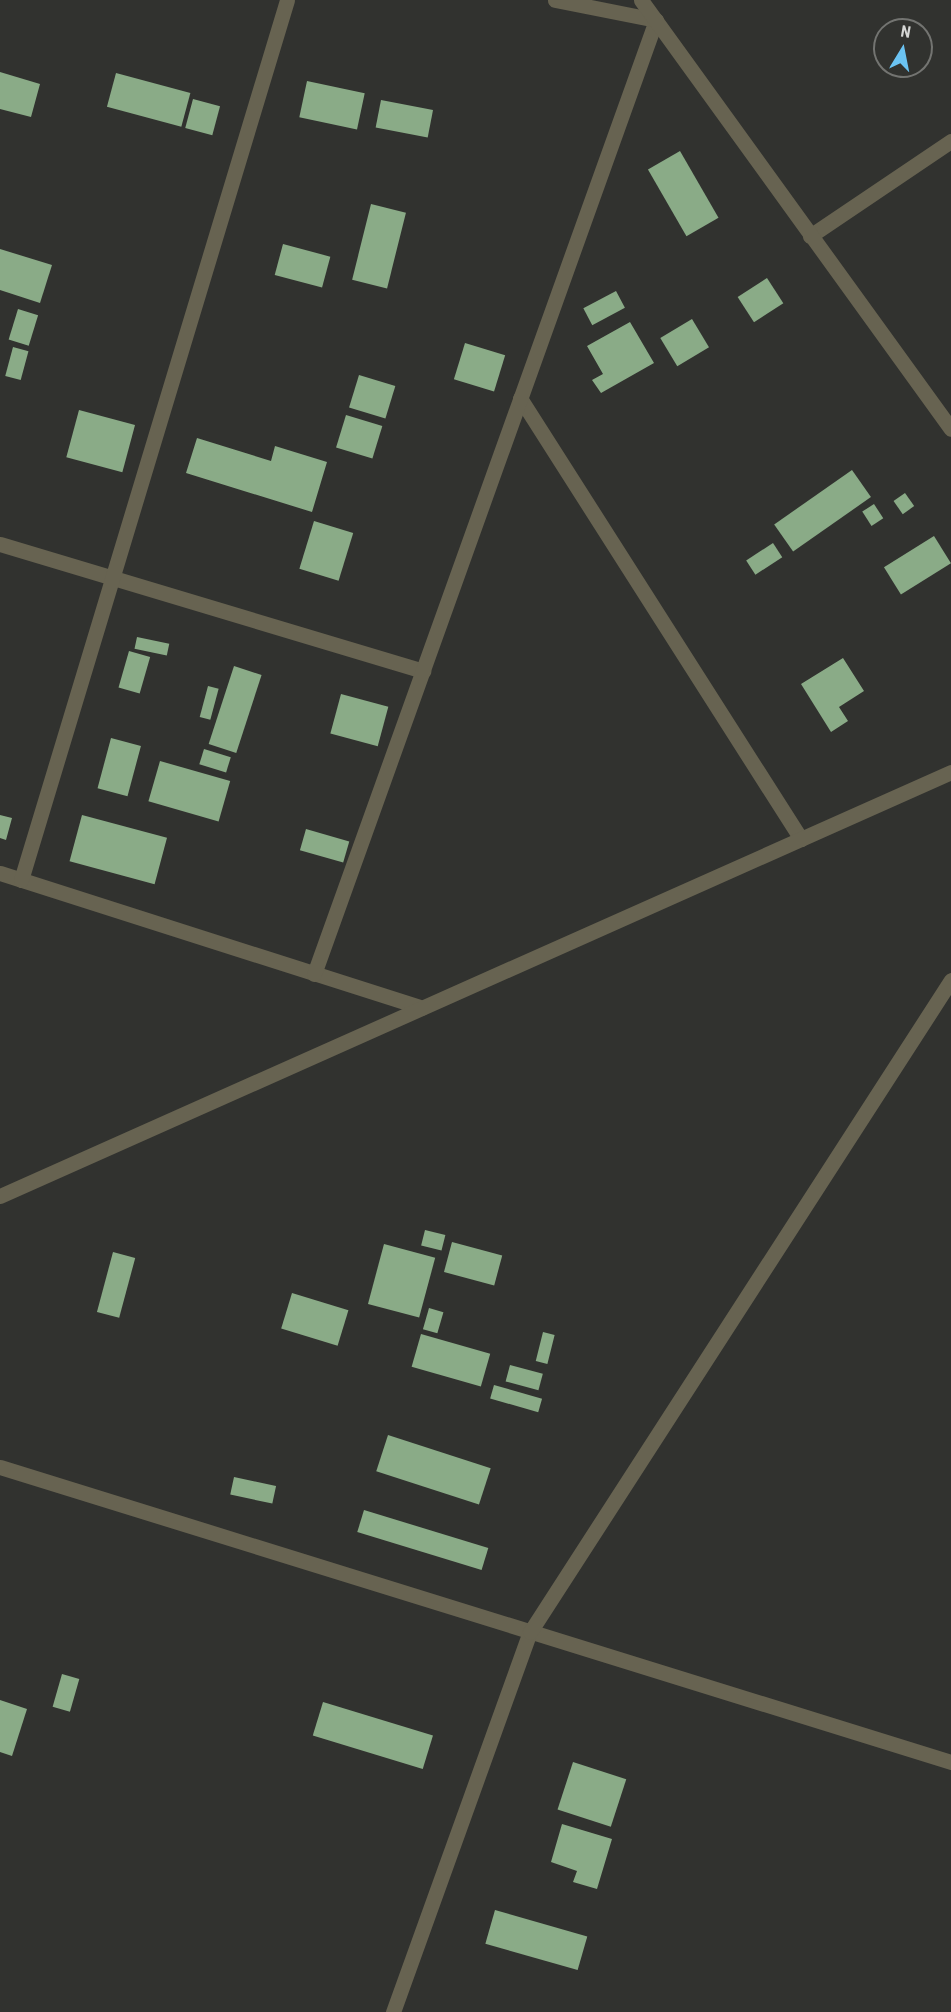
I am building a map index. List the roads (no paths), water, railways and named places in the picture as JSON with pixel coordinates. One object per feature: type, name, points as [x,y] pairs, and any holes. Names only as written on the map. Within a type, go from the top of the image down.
[{"type":"street","points":[[21,880],[287,0]]},
{"type":"street","points":[[555,0],[656,20]]},
{"type":"street","points":[[641,0],[951,429]]},
{"type":"street","points":[[314,974],[656,20]]},
{"type":"street","points":[[810,236],[951,141]]},
{"type":"street","points":[[520,398],[801,838]]},
{"type":"street","points":[[0,544],[423,670]]},
{"type":"street","points":[[0,1196],[951,772]]},
{"type":"street","points":[[0,873],[422,1008]]},
{"type":"street","points":[[393,2012],[530,1632],[951,980]]},
{"type":"street","points":[[0,1467],[951,1762]]}]
